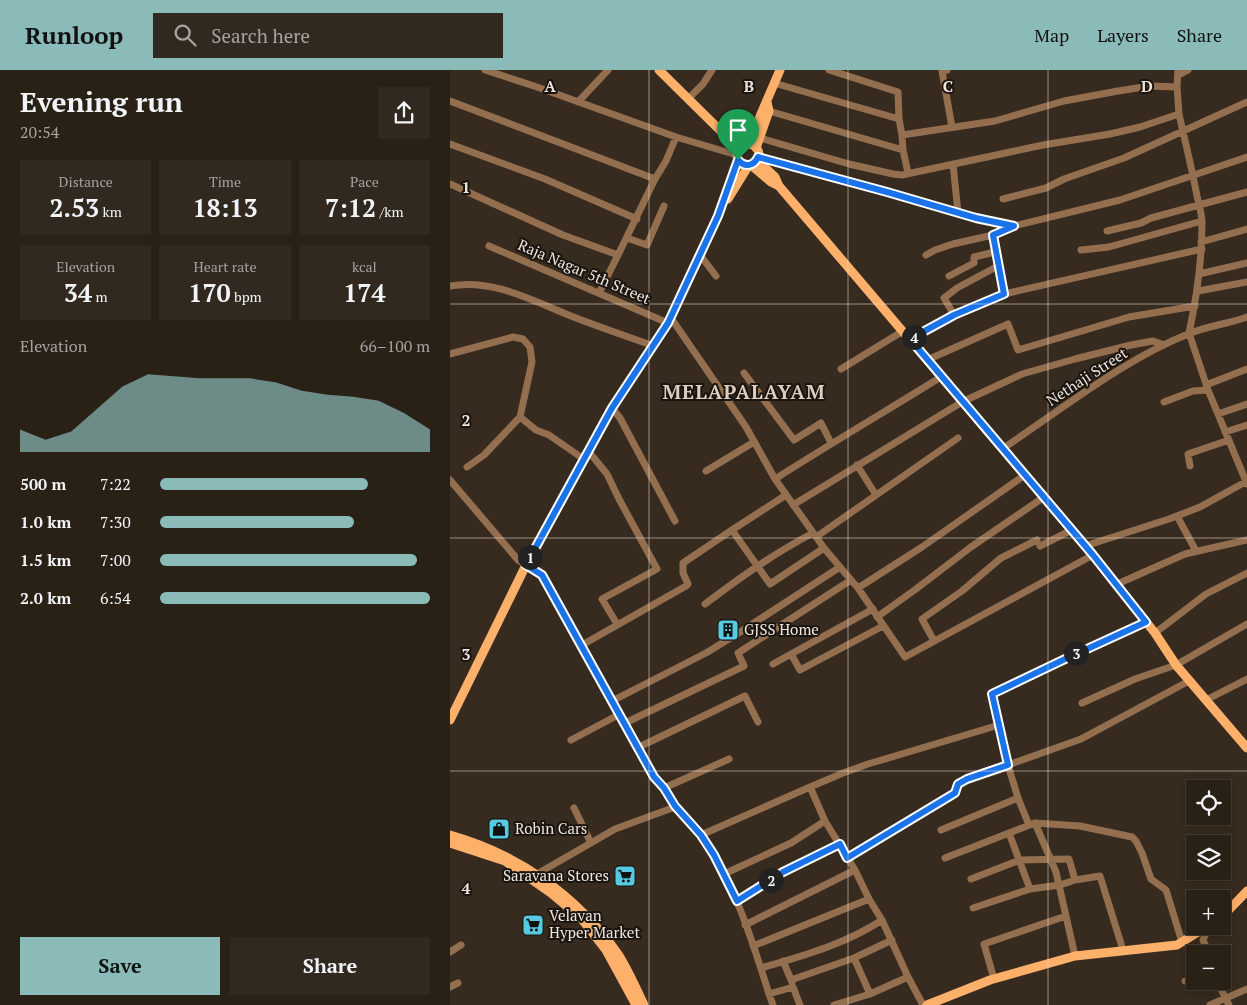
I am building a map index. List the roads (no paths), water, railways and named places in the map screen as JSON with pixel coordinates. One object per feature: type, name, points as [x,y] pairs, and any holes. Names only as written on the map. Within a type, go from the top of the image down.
[{"type":"main road","points":[[659,70],[720,130],[728,132],[741,150],[744,165],[754,162]]},
{"type":"main road","points":[[718,216],[754,162],[774,83],[780,70]]},
{"type":"main road","points":[[450,720],[526,565],[612,408],[670,321],[718,216],[741,150],[768,106]]},
{"type":"main road","points":[[741,150],[756,148]]},
{"type":"main road","points":[[754,162],[771,182],[779,186],[1072,530],[1155,633],[1176,665],[1247,748]]},
{"type":"main road","points":[[450,835],[487,847],[516,860],[537,874],[582,910],[618,955],[644,1005]]},
{"type":"main road","points":[[450,843],[505,861],[552,893],[581,918],[606,950],[636,1005]]},
{"type":"main road","points":[[1231,908],[1247,891]]},
{"type":"main road","points":[[927,1005],[994,979],[1075,956],[1177,945],[1193,935]]},
{"type":"street","points":[[485,70],[676,137],[741,150]]},
{"type":"street","points":[[688,99],[703,84],[712,70]]},
{"type":"street","points":[[828,70],[898,92],[899,119],[908,173]]},
{"type":"street","points":[[947,70],[942,71],[952,128]]},
{"type":"street","points":[[1085,546],[1177,516],[1247,482],[1207,387],[1189,333],[1198,291],[1202,221],[1179,114],[1178,72],[1188,70]]},
{"type":"street","points":[[578,102],[602,72]]},
{"type":"street","points":[[774,83],[899,119]]},
{"type":"street","points":[[902,135],[995,121],[1064,102],[1118,91],[1150,86],[1177,87]]},
{"type":"street","points":[[450,102],[655,180]]},
{"type":"street","points":[[1004,199],[1046,188],[1064,179],[1124,158],[1247,102]]},
{"type":"street","points":[[768,106],[816,126],[903,150]]},
{"type":"street","points":[[760,138],[802,151],[902,175],[1043,144],[1110,134],[1140,127],[1179,114]]},
{"type":"street","points":[[599,293],[666,161],[676,137]]},
{"type":"street","points":[[450,144],[544,180],[637,219]]},
{"type":"street","points":[[926,255],[953,244],[993,235],[1014,226],[1120,200],[1247,156]]},
{"type":"street","points":[[754,162],[887,192],[958,213],[1014,226]]},
{"type":"street","points":[[954,164],[958,213]]},
{"type":"street","points":[[450,184],[563,235],[618,255]]},
{"type":"street","points":[[1107,231],[1247,192]]},
{"type":"street","points":[[627,238],[647,245],[664,206]]},
{"type":"street","points":[[1080,250],[1108,247],[1202,221]]},
{"type":"street","points":[[910,339],[954,315],[1004,294],[1201,245],[1247,229]]},
{"type":"street","points":[[993,235],[1004,294]]},
{"type":"street","name":"Raja Nagar 5th Street","points":[[488,246],[670,321]]},
{"type":"street","points":[[949,276],[974,263],[974,257],[995,252]]},
{"type":"street","points":[[700,255],[716,276]]},
{"type":"street","points":[[1199,274],[1247,263]]},
{"type":"street","points":[[954,315],[944,298],[957,288],[998,266]]},
{"type":"street","points":[[1198,291],[1247,282]]},
{"type":"street","points":[[450,286],[458,284],[484,286],[522,296],[570,316],[654,346]]},
{"type":"street","points":[[927,360],[1008,324],[1018,350],[1129,317],[1195,306]]},
{"type":"street","name":"Nethaji Street","points":[[1002,449],[1111,375],[1164,345],[1189,333],[1247,317]]},
{"type":"street","points":[[670,321],[754,442],[786,495],[824,548],[858,588],[905,657],[1093,555]]},
{"type":"street","points":[[841,368],[903,331]]},
{"type":"street","points":[[450,354],[513,337],[523,339],[530,347],[532,362],[520,417],[484,456],[467,467]]},
{"type":"street","points":[[793,505],[962,402],[1022,374],[1075,359],[1153,341],[1164,345]]},
{"type":"street","points":[[1164,402],[1247,370]]},
{"type":"street","points":[[744,373],[794,440],[821,424],[831,443]]},
{"type":"street","points":[[775,479],[831,443],[850,434],[942,377]]},
{"type":"street","points":[[1218,414],[1247,404]]},
{"type":"street","points":[[612,408],[620,418],[675,521]]},
{"type":"street","points":[[520,417],[536,430],[587,456],[607,474],[657,569],[602,599],[616,624]]},
{"type":"street","points":[[1226,432],[1247,425]]},
{"type":"street","points":[[705,604],[757,565],[783,549],[815,535],[958,438]]},
{"type":"street","points":[[1190,466],[1188,454],[1229,440]]},
{"type":"street","points":[[706,471],[754,442]]},
{"type":"street","points":[[857,465],[876,495]]},
{"type":"street","points":[[858,588],[922,547],[1025,475]]},
{"type":"street","points":[[450,480],[518,560],[542,575],[654,777],[664,788],[675,806],[701,835],[724,874],[737,901],[772,1005]]},
{"type":"street","points":[[582,645],[686,586],[688,584],[682,573],[683,563],[786,495]]},
{"type":"street","points":[[877,617],[970,547],[1044,497]]},
{"type":"street","points":[[1177,516],[1196,552]]},
{"type":"street","points":[[732,530],[770,584],[824,548]]},
{"type":"street","points":[[934,641],[922,619],[962,591],[1001,558],[1072,530]]},
{"type":"street","points":[[1116,585],[1185,554],[1247,540]]},
{"type":"street","points":[[612,700],[706,653],[840,566]]},
{"type":"street","points":[[1155,633],[1206,594],[1247,573]]},
{"type":"street","points":[[625,723],[744,666],[738,653],[851,580]]},
{"type":"street","points":[[773,664],[873,609]]},
{"type":"street","points":[[1075,956],[1056,872],[1018,798],[998,725],[992,694],[1146,622]]},
{"type":"street","points":[[1082,703],[1135,679],[1176,665],[1247,624]]},
{"type":"street","points":[[791,654],[800,670],[883,626]]},
{"type":"street","points":[[1206,700],[1247,679]]},
{"type":"street","points":[[847,858],[955,793],[958,784],[967,779],[1081,740],[1189,681]]},
{"type":"street","points":[[639,747],[745,696],[758,722]]},
{"type":"street","points":[[571,740],[620,714]]},
{"type":"street","points":[[701,835],[843,772],[998,725]]},
{"type":"street","points":[[664,788],[729,759]]},
{"type":"street","points":[[810,787],[825,821],[855,870],[882,920],[923,1005]]},
{"type":"street","points":[[941,830],[1018,798]]},
{"type":"street","points":[[537,874],[615,829],[675,806]]},
{"type":"street","points":[[574,808],[591,843]]},
{"type":"street","points":[[724,874],[790,843],[825,821]]},
{"type":"street","points":[[945,858],[1032,824],[1080,826],[1132,837],[1136,840],[1142,853],[1151,879],[1166,890],[1182,942]]},
{"type":"street","points":[[1009,833],[1030,889]]},
{"type":"street","points":[[737,901],[783,872],[840,844]]},
{"type":"street","points":[[971,879],[1020,860],[1049,858],[1069,859],[1075,880]]},
{"type":"street","points":[[745,925],[855,870]]},
{"type":"street","points":[[973,908],[1030,889],[1060,885],[1075,880],[1100,876],[1123,950]]},
{"type":"street","points":[[753,946],[869,899]]},
{"type":"street","points":[[994,979],[984,944],[1066,916]]},
{"type":"street","points":[[761,968],[843,941],[882,920]]},
{"type":"street","points":[[769,994],[892,940]]},
{"type":"street","points":[[450,952],[461,945]]},
{"type":"street","points":[[854,958],[870,994]]},
{"type":"street","points":[[783,961],[800,1005]]},
{"type":"street","points":[[834,1005],[870,994],[908,977]]},
{"type":"street","points":[[450,987],[458,983]]},
{"type":"street","points":[[1210,1005],[1247,988]]},
{"type":"street","points":[[1222,990],[1230,1005]]},
{"type":"place","name":"GJSS Home","points":[[728,630]]},
{"type":"place","name":"Robin Cars","points":[[499,829]]},
{"type":"place","name":"Saravana Stores","points":[[625,876]]},
{"type":"place","name":"Velavan Hyper Market","points":[[533,925]]},
{"type":"district","name":"MELAPALAYAM","points":[[744,392]]}]
